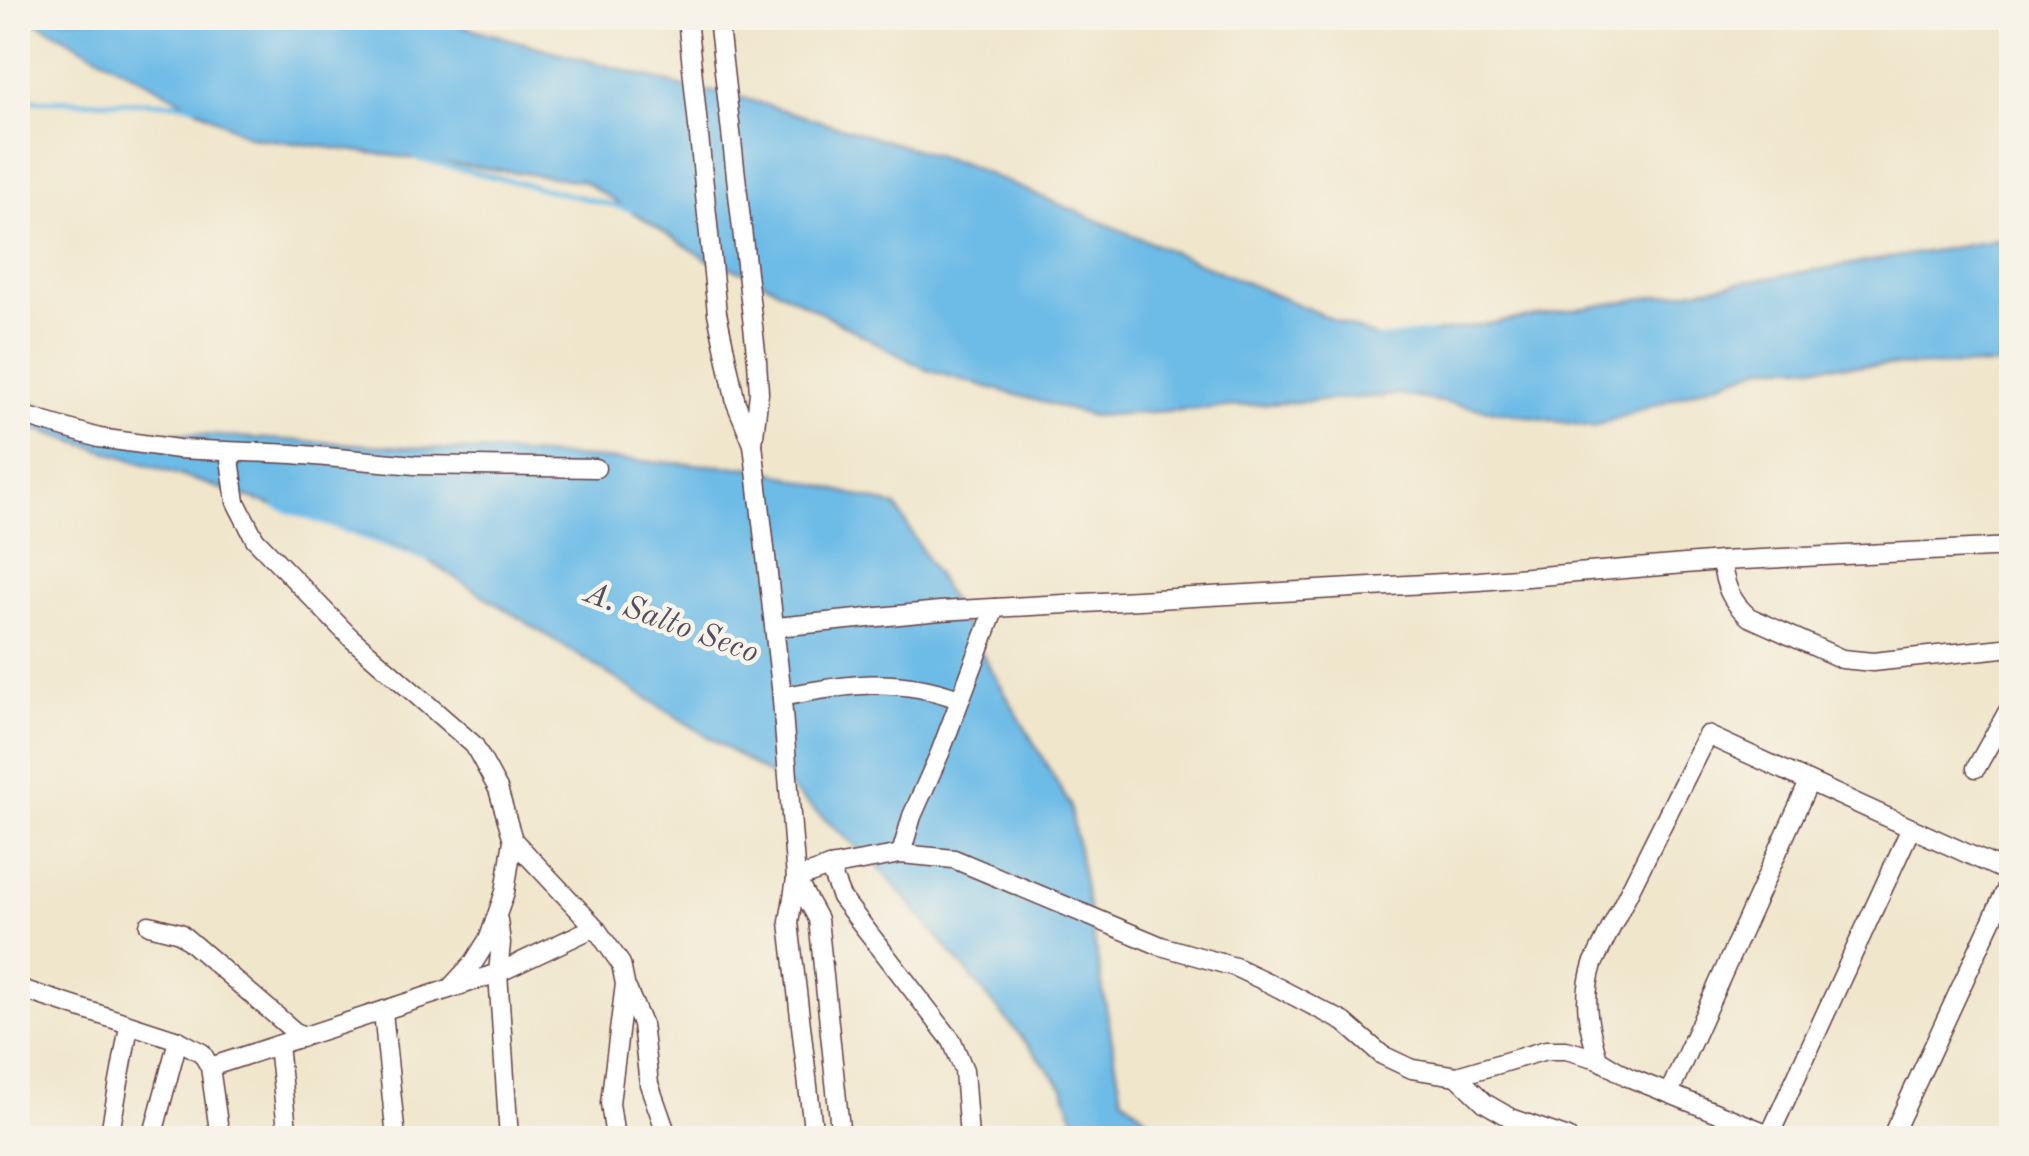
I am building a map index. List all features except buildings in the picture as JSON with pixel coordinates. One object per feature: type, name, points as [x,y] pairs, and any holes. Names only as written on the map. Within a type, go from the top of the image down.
[{"type":"street","points":[[687,18],[710,261],[724,361],[753,444]]},
{"type":"street","points":[[718,18],[757,360],[759,393],[753,444],[776,627],[796,879],[789,922],[813,1134],[840,1133],[818,919],[796,879]]},
{"type":"street","points":[[700,143],[731,140]]},
{"type":"street","points":[[18,414],[130,443],[415,465],[596,468]]},
{"type":"street","points":[[229,452],[236,502],[255,539],[350,637],[474,745],[498,789],[512,840],[505,892],[474,962],[452,987]]},
{"type":"street","points":[[776,627],[994,608],[1480,580],[1721,561],[2012,547]]},
{"type":"street","points":[[1721,561],[1726,588],[1749,618],[1842,658],[1873,662],[2012,647]]},
{"type":"street","points":[[901,854],[912,816],[994,608]]},
{"type":"street","points":[[782,696],[850,686],[902,684],[926,686],[959,698]]},
{"type":"street","points":[[1976,768],[2012,704]]},
{"type":"street","points":[[1598,1059],[1586,1019],[1585,989],[1593,964],[1708,736],[2012,876],[1891,1138]]},
{"type":"street","points":[[1668,1094],[1809,782]]},
{"type":"street","points":[[796,879],[829,867],[901,854],[954,858],[1161,946],[1235,968],[1344,1022],[1382,1055],[1412,1069],[1457,1076],[1546,1050],[1566,1050],[1598,1059],[1628,1077],[1774,1136],[1911,828]]},
{"type":"street","points":[[512,840],[595,928],[621,964],[642,1024],[648,1084],[668,1138]]},
{"type":"street","points":[[829,867],[840,898],[952,1040],[964,1070],[969,1138]]},
{"type":"street","points":[[498,914],[509,1138]]},
{"type":"street","points":[[149,925],[180,933],[302,1038]]},
{"type":"street","points":[[210,1067],[498,973],[595,928]]},
{"type":"street","points":[[614,1138],[610,1103],[625,984]]},
{"type":"street","points":[[18,988],[178,1040],[202,1053],[210,1067],[220,1138]]},
{"type":"street","points":[[382,1012],[396,1138]]},
{"type":"street","points":[[108,1138],[129,1026]]},
{"type":"street","points":[[152,1138],[178,1040]]},
{"type":"street","points":[[278,1045],[288,1138]]},
{"type":"street","points":[[1457,1076],[1485,1104],[1568,1138]]},
{"type":"water","points":[[29,18],[433,18],[695,90],[726,93],[964,164],[1384,341],[2011,238],[2011,362],[1766,366],[1592,427],[1400,395],[1092,416],[927,370],[747,273],[710,261],[583,181],[250,137]]},
{"type":"water","points":[[18,400],[137,431],[755,468],[896,506],[1070,805],[1122,1097],[1171,1138],[1081,1138],[1063,1087],[897,888],[873,861],[788,787],[411,550],[18,423]]},
{"type":"waterway","points":[[18,100],[195,106]]},
{"type":"waterway","points":[[415,158],[633,210]]},
{"type":"waterway","points":[[1374,340],[1432,333]]},
{"type":"waterway","name":"A. Salto Seco","points":[[276,506],[426,559]]}]
